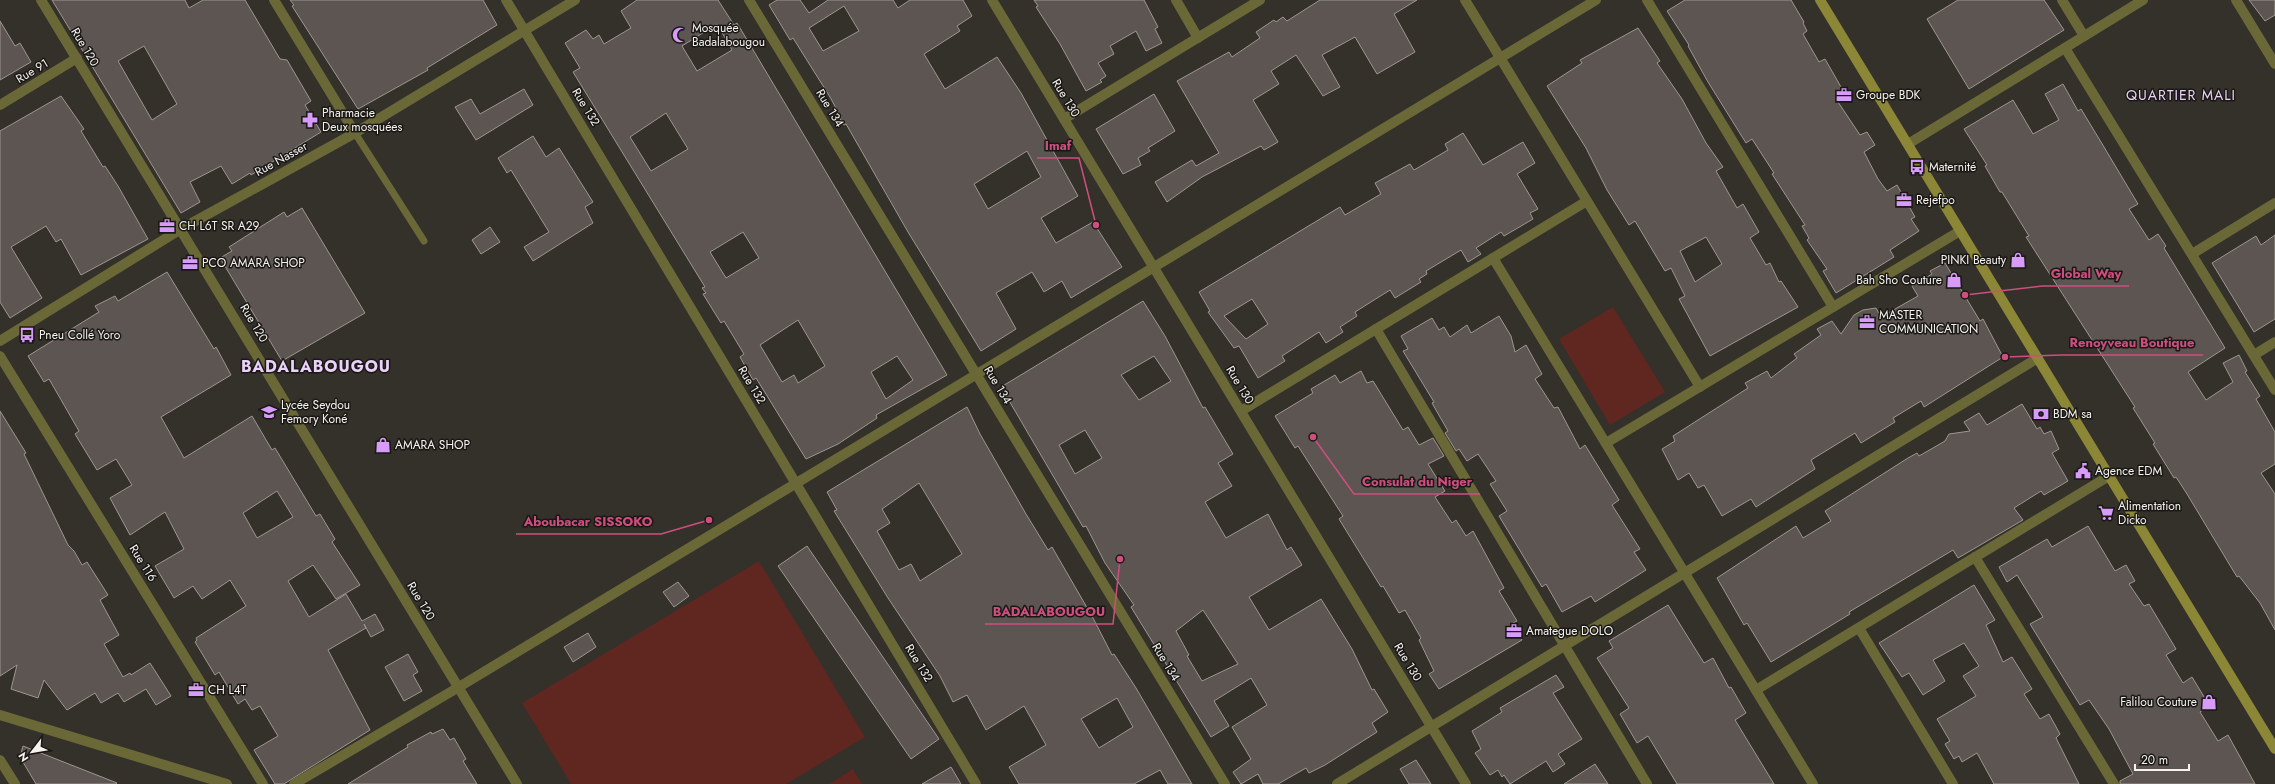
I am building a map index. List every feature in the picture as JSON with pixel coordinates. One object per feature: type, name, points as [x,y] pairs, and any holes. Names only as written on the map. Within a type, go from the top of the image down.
[{"type":"main road","points":[[1820,0],[2272,742],[2275,750]]},
{"type":"street","name":"Rue 120","points":[[41,0],[518,784]]},
{"type":"street","points":[[274,0],[355,133]]},
{"type":"street","name":"Rue 132","points":[[506,0],[976,784]]},
{"type":"street","name":"Rue Nasser","points":[[0,341],[181,229],[355,133],[575,0]]},
{"type":"street","name":"Rue 134","points":[[748,0],[1225,784]]},
{"type":"street","name":"Rue 130","points":[[992,0],[1466,784]]},
{"type":"street","points":[[1176,0],[1198,38]]},
{"type":"street","points":[[1064,119],[1260,0]]},
{"type":"street","points":[[1465,0],[1700,387]]},
{"type":"street","points":[[294,784],[459,687],[1596,0]]},
{"type":"street","points":[[1647,0],[1833,307]]},
{"type":"street","points":[[2062,0],[2084,36]]},
{"type":"street","points":[[1908,144],[2143,0]]},
{"type":"street","points":[[2236,0],[2275,64]]},
{"type":"street","points":[[2065,48],[2275,390]]},
{"type":"street","name":"Rue 91","points":[[0,105],[77,58]]},
{"type":"street","points":[[1241,411],[1587,201]]},
{"type":"street","points":[[2192,254],[2275,203]]},
{"type":"street","points":[[1606,443],[1960,231]]},
{"type":"street","points":[[1493,258],[1813,784]]},
{"type":"street","points":[[1376,329],[1563,646],[1647,784]]},
{"type":"street","points":[[2254,355],[2275,342]]},
{"type":"street","name":"Rue 116","points":[[0,356],[263,784]]},
{"type":"street","points":[[1337,784],[2038,358]]},
{"type":"street","points":[[1756,690],[2109,476]]},
{"type":"street","points":[[1975,557],[2114,784]]},
{"type":"street","points":[[1859,628],[1953,784]]},
{"type":"street","points":[[0,715],[227,784]]},
{"type":"street","points":[[0,760],[15,784]]},
{"type":"lane","points":[[355,133],[424,241]]},
{"type":"shaded area","points":[[1613,307],[1665,392],[1610,425],[1559,339]]},
{"type":"shaded area","points":[[759,561],[865,737],[786,784],[571,784],[522,703]]},
{"type":"shaded area","points":[[853,769],[862,784],[829,784]]},
{"type":"building","points":[[52,0],[185,0],[189,8],[203,0],[245,0],[280,59],[287,60],[311,101],[305,105],[321,132],[251,175],[250,173],[232,184],[221,166],[190,182],[200,202],[181,213]],"holes":[[[144,46],[177,104],[152,120],[118,61]]]},
{"type":"building","points":[[290,0],[483,0],[497,25],[427,68],[428,70],[358,109],[292,6],[294,5]]},
{"type":"building","points":[[637,0],[718,0],[734,25],[737,23],[947,375],[876,415],[877,418],[838,444],[806,459],[756,378],[753,380],[740,357],[744,354],[724,321],[721,323],[703,294],[706,293],[702,288],[705,287],[573,72],[580,68],[565,43],[586,30],[593,39],[599,35],[604,44],[631,28],[621,11]],"holes":[[[717,24],[732,50],[697,71],[682,46]],[[666,113],[688,149],[651,171],[630,137]],[[743,232],[759,258],[726,278],[710,252]],[[798,320],[825,366],[798,383],[794,375],[782,382],[760,345]],[[897,356],[913,380],[886,399],[871,372]]]},
{"type":"building","points":[[777,0],[800,0],[809,13],[828,0],[893,0],[898,8],[910,0],[963,0],[972,16],[957,26],[960,31],[924,54],[945,89],[997,57],[1021,93],[1078,196],[1041,218],[1056,243],[1093,222],[1122,267],[1071,298],[1062,281],[1044,292],[1032,272],[996,293],[1016,329],[981,351],[908,232],[846,124],[844,125],[835,111],[837,110],[830,97],[793,38],[790,40],[769,5]],"holes":[[[844,6],[859,31],[823,51],[809,28]],[[1027,151],[1041,177],[988,209],[974,184]]]},
{"type":"building","points":[[1034,0],[1144,0],[1158,27],[1155,29],[1162,43],[1146,51],[1136,31],[1110,46],[1114,54],[1098,63],[1106,76],[1100,80],[1102,82],[1086,91],[1060,44],[1036,7],[1038,6]]},
{"type":"building","points":[[1320,0],[1417,0],[1394,14],[1415,52],[1377,74],[1355,37],[1322,55],[1340,87],[1323,96],[1296,55],[1271,71],[1279,84],[1253,100],[1278,142],[1264,150],[1261,146],[1202,177],[1167,202],[1155,182],[1192,160],[1196,166],[1219,153],[1177,81],[1229,52],[1232,57],[1260,38],[1256,32],[1274,20],[1276,22],[1283,17],[1287,21]]},
{"type":"building","points":[[1685,0],[1791,0],[1804,22],[1803,23],[1807,31],[1803,34],[1819,62],[1825,59],[1845,94],[1836,99],[1860,135],[1867,132],[1875,145],[1864,152],[1878,179],[1887,191],[1897,185],[1915,217],[1911,219],[1919,231],[1890,250],[1894,257],[1836,293],[1823,271],[1827,269],[1807,240],[1809,238],[1802,226],[1805,225],[1772,174],[1774,173],[1752,139],[1746,143],[1708,82],[1688,46],[1689,45],[1667,11]]},
{"type":"building","points":[[1958,0],[2044,0],[2064,30],[1969,89],[1927,19]]},
{"type":"building","points":[[2249,0],[2275,0],[2275,15],[2265,21]]},
{"type":"building","points":[[0,21],[15,46],[20,43],[31,62],[0,80]]},
{"type":"building","points":[[1638,28],[1660,61],[1657,63],[1682,99],[1706,143],[1723,167],[1716,171],[1737,208],[1743,204],[1759,232],[1750,238],[1766,265],[1770,263],[1779,282],[1781,281],[1798,307],[1710,356],[1679,299],[1685,296],[1671,268],[1665,271],[1635,221],[1629,225],[1607,190],[1586,148],[1547,86],[1582,63],[1580,60]],"holes":[[[1706,237],[1722,264],[1695,282],[1680,251]]]},
{"type":"building","points":[[2063,84],[2078,111],[2081,109],[2138,204],[2129,209],[2149,240],[2158,234],[2166,246],[2164,248],[2225,348],[2188,372],[2206,400],[2233,382],[2223,363],[2239,355],[2247,371],[2245,372],[2260,396],[2256,399],[2275,432],[2275,464],[2261,473],[2275,494],[2275,630],[2260,603],[2239,576],[2237,577],[2187,494],[2176,477],[2174,478],[2153,444],[2155,443],[2133,408],[2135,407],[2026,237],[2029,236],[2002,192],[2000,192],[1985,166],[1987,165],[1964,129],[2013,100],[2033,134],[2059,120],[2045,94]]},
{"type":"building","points":[[524,89],[533,105],[476,140],[455,107],[471,99],[480,114]]},
{"type":"building","points":[[1154,94],[1175,131],[1148,148],[1150,151],[1138,158],[1141,165],[1123,174],[1096,129]]},
{"type":"building","points":[[61,96],[84,129],[81,131],[103,167],[105,166],[118,186],[148,239],[81,275],[61,239],[56,242],[46,226],[11,247],[42,298],[10,318],[0,302],[0,131]]},
{"type":"building","points":[[1463,133],[1483,165],[1523,142],[1535,163],[1517,174],[1538,209],[1530,213],[1533,219],[1504,236],[1501,232],[1476,248],[1481,254],[1468,262],[1461,250],[1426,271],[1427,274],[1419,279],[1421,282],[1395,298],[1390,290],[1355,312],[1357,316],[1340,327],[1343,332],[1326,343],[1319,332],[1282,356],[1285,361],[1258,378],[1239,346],[1234,348],[1208,312],[1210,311],[1199,292],[1340,207],[1345,215],[1381,194],[1375,183],[1410,164],[1414,170],[1448,150],[1445,144]],"holes":[[[1252,299],[1268,324],[1246,339],[1224,316]]]},
{"type":"building","points":[[533,136],[546,157],[559,148],[593,202],[585,207],[593,223],[533,261],[524,247],[549,232],[511,170],[507,173],[498,158]]},
{"type":"building","points":[[302,208],[365,313],[282,361],[220,258],[232,251],[229,247],[284,212],[287,217]]},
{"type":"building","points":[[490,227],[500,242],[481,254],[472,240]]},
{"type":"building","points":[[2275,235],[2275,319],[2254,332],[2212,263],[2256,236],[2261,245]]},
{"type":"building","points":[[1945,263],[1980,321],[1983,319],[2003,357],[1924,407],[1921,401],[1893,418],[1895,422],[1861,443],[1855,433],[1811,460],[1815,469],[1756,507],[1751,499],[1722,516],[1704,485],[1698,488],[1689,473],[1678,480],[1662,449],[1675,441],[1673,436],[1748,388],[1745,383],[1767,371],[1771,378],[1797,358],[1794,354],[1821,335],[1817,329],[1832,321],[1841,334],[1854,315],[1863,310],[1876,308],[1881,317],[1918,296],[1912,286],[1932,274],[1930,271]]},
{"type":"building","points":[[167,272],[214,349],[216,347],[231,375],[161,417],[184,458],[252,416],[272,450],[275,448],[316,516],[320,514],[335,539],[332,542],[360,585],[336,599],[313,565],[288,581],[309,617],[346,594],[362,621],[375,614],[384,630],[371,637],[364,624],[366,628],[328,650],[370,730],[284,784],[275,784],[254,750],[278,736],[260,706],[252,710],[245,699],[238,704],[219,672],[215,675],[195,642],[197,640],[196,638],[246,606],[230,580],[202,599],[193,586],[174,598],[155,566],[184,549],[165,512],[130,535],[110,498],[132,485],[116,459],[97,470],[75,434],[79,431],[49,379],[44,382],[28,356],[99,312],[95,306],[115,296],[118,301]],"holes":[[[277,491],[293,517],[257,538],[243,513]]]},
{"type":"building","points":[[1143,301],[1165,336],[1203,408],[1205,407],[1233,454],[1218,463],[1232,486],[1205,502],[1226,538],[1268,514],[1287,550],[1291,547],[1302,565],[1249,597],[1269,630],[1321,599],[1352,649],[1372,690],[1374,689],[1388,712],[1372,723],[1377,732],[1325,765],[1309,773],[1306,768],[1278,784],[1263,784],[1258,774],[1241,784],[1233,772],[1251,759],[1232,727],[1267,705],[1251,678],[1214,701],[1229,726],[1211,737],[1131,607],[1134,605],[1105,563],[1086,526],[1083,527],[1001,387]],"holes":[[[1154,356],[1171,381],[1139,400],[1121,375]],[[1085,430],[1102,458],[1075,474],[1059,445]],[[1203,610],[1238,664],[1202,681],[1187,656],[1189,655],[1176,631]]]},
{"type":"building","points":[[1499,316],[1511,336],[1515,352],[1526,345],[1542,374],[1535,379],[1554,408],[1558,407],[1580,449],[1585,445],[1619,500],[1612,505],[1640,549],[1634,552],[1646,570],[1595,602],[1591,596],[1562,612],[1546,584],[1542,587],[1499,516],[1507,511],[1490,484],[1496,481],[1478,454],[1467,461],[1459,449],[1456,451],[1445,433],[1448,431],[1432,403],[1434,402],[1403,351],[1408,349],[1401,336],[1432,318],[1439,330],[1444,327],[1450,337],[1467,325],[1471,333]]},
{"type":"building","points":[[1361,371],[1367,383],[1373,381],[1403,430],[1408,427],[1419,445],[1433,438],[1444,456],[1428,464],[1445,491],[1435,497],[1452,523],[1456,520],[1466,536],[1473,531],[1504,588],[1499,591],[1517,621],[1513,623],[1522,640],[1439,689],[1429,674],[1434,671],[1419,640],[1421,638],[1405,610],[1399,613],[1383,586],[1381,587],[1339,519],[1343,516],[1298,446],[1295,448],[1275,416],[1313,393],[1311,389],[1335,375],[1340,383]]},
{"type":"building","points":[[2022,404],[2037,429],[2040,427],[2044,434],[2051,431],[2059,449],[2052,453],[2068,481],[2044,495],[2041,491],[2014,508],[2023,520],[1958,558],[1953,550],[1849,612],[1850,614],[1771,662],[1747,623],[1744,625],[1717,578],[1796,526],[1803,538],[1831,521],[1825,511],[1908,458],[1917,453],[1919,456],[1945,441],[1949,434],[1970,431],[1964,422],[1979,413],[1987,425]]},
{"type":"building","points":[[967,407],[980,434],[1026,514],[1048,550],[1052,547],[1093,618],[1112,655],[1114,654],[1136,688],[1192,784],[1168,784],[1160,770],[1134,784],[1019,784],[1009,767],[1046,745],[1024,706],[986,730],[967,695],[953,702],[940,676],[888,598],[834,511],[837,510],[827,492]],"holes":[[[919,483],[962,554],[920,581],[911,564],[899,570],[877,531],[890,523],[882,509]],[[1117,698],[1133,727],[1099,748],[1081,719]]]},
{"type":"building","points":[[0,411],[26,453],[24,454],[68,545],[74,551],[82,565],[87,562],[108,595],[100,600],[119,635],[104,644],[123,677],[130,673],[131,675],[150,663],[171,696],[156,705],[146,689],[124,702],[118,693],[101,703],[95,693],[67,710],[44,680],[38,698],[11,689],[17,665],[0,676]]},
{"type":"building","points":[[2088,526],[2115,571],[2126,565],[2135,581],[2129,584],[2144,606],[2149,604],[2176,649],[2166,655],[2183,683],[2192,677],[2209,705],[2200,712],[2218,741],[2228,735],[2255,784],[2120,784],[2120,781],[2133,774],[2109,729],[2089,700],[2080,705],[2030,624],[2043,617],[2017,575],[2007,582],[1999,567],[2047,539],[2052,547]]},
{"type":"building","points":[[807,546],[939,739],[911,759],[778,566]]},
{"type":"building","points":[[678,582],[689,596],[674,607],[663,592]]},
{"type":"building","points":[[1974,585],[1995,620],[1986,625],[2003,662],[2012,657],[2032,689],[2024,694],[2040,719],[2049,714],[2060,734],[2056,738],[2079,784],[1994,784],[1977,753],[1962,762],[1959,756],[1954,759],[1945,744],[1950,741],[1937,719],[1976,696],[1963,676],[1979,666],[1964,643],[1933,660],[1945,681],[1923,695],[1909,673],[1902,677],[1879,643]]},
{"type":"building","points":[[1668,605],[1704,663],[1713,658],[1729,688],[1731,687],[1746,713],[1735,720],[1774,784],[1677,784],[1648,736],[1637,743],[1620,714],[1629,708],[1597,658],[1613,648],[1609,641]]},
{"type":"building","points":[[588,633],[596,647],[573,662],[564,647]]},
{"type":"building","points":[[408,654],[418,672],[413,675],[422,691],[404,701],[385,667]]},
{"type":"building","points":[[1556,675],[1564,687],[1553,693],[1582,739],[1558,754],[1565,764],[1553,772],[1546,761],[1510,784],[1504,775],[1502,777],[1498,770],[1490,775],[1475,753],[1481,749],[1472,731],[1502,712],[1500,708]]},
{"type":"building","points":[[443,729],[450,740],[454,738],[466,759],[463,761],[477,784],[348,784],[408,747],[407,745],[431,732],[432,734]]},
{"type":"building","points":[[23,746],[117,783],[36,784],[20,757]]},
{"type":"building","points":[[1416,760],[1431,784],[1409,784],[1400,769]]},
{"type":"building","points":[[1595,764],[1608,784],[1564,784]]},
{"type":"building","points":[[951,767],[961,784],[922,784]]},
{"type":"place","name":"Mosquée Badalabougou","points":[[680,35]]},
{"type":"place","name":"Groupe BDK","points":[[1844,95]]},
{"type":"place","name":"Pharmacie Deux mosquées","points":[[310,120]]},
{"type":"place","name":"Maternité","points":[[1917,167]]},
{"type":"place","name":"Rejefpo","points":[[1904,200]]},
{"type":"place","name":"Imaf","points":[[1096,225]]},
{"type":"place","name":"CH L6T SR A29","points":[[167,226]]},
{"type":"place","name":"PINKI Beauty","points":[[2018,260]]},
{"type":"place","name":"PCO AMARA SHOP","points":[[190,263]]},
{"type":"place","name":"Bah Sho Couture","points":[[1954,280]]},
{"type":"place","name":"Global Way","points":[[1965,295]]},
{"type":"place","name":"MASTER COMMUNICATION","points":[[1867,322]]},
{"type":"place","name":"Pneu Collé Yoro","points":[[27,335]]},
{"type":"place","name":"Renoyveau Boutique","points":[[2005,357]]},
{"type":"place","name":"Lycée Seydou Femory Koné","points":[[269,412]]},
{"type":"place","name":"BDM sa","points":[[2041,414]]},
{"type":"place","name":"Consulat du Niger","points":[[1313,437]]},
{"type":"place","name":"AMARA SHOP","points":[[383,445]]},
{"type":"place","name":"Agence EDM","points":[[2083,471]]},
{"type":"place","name":"Alimentation Dicko","points":[[2106,513]]},
{"type":"place","name":"Aboubacar SISSOKO","points":[[709,520]]},
{"type":"place","name":"BADALABOUGOU","points":[[1120,559]]},
{"type":"place","name":"Amategue DOLO","points":[[1514,631]]},
{"type":"place","name":"CH L4T","points":[[196,690]]},
{"type":"place","name":"Falilou Couture","points":[[2209,702]]},
{"type":"district","name":"QUARTIER MALI","points":[[2181,95]]},
{"type":"district","name":"BADALABOUGOU","points":[[316,366]]}]
